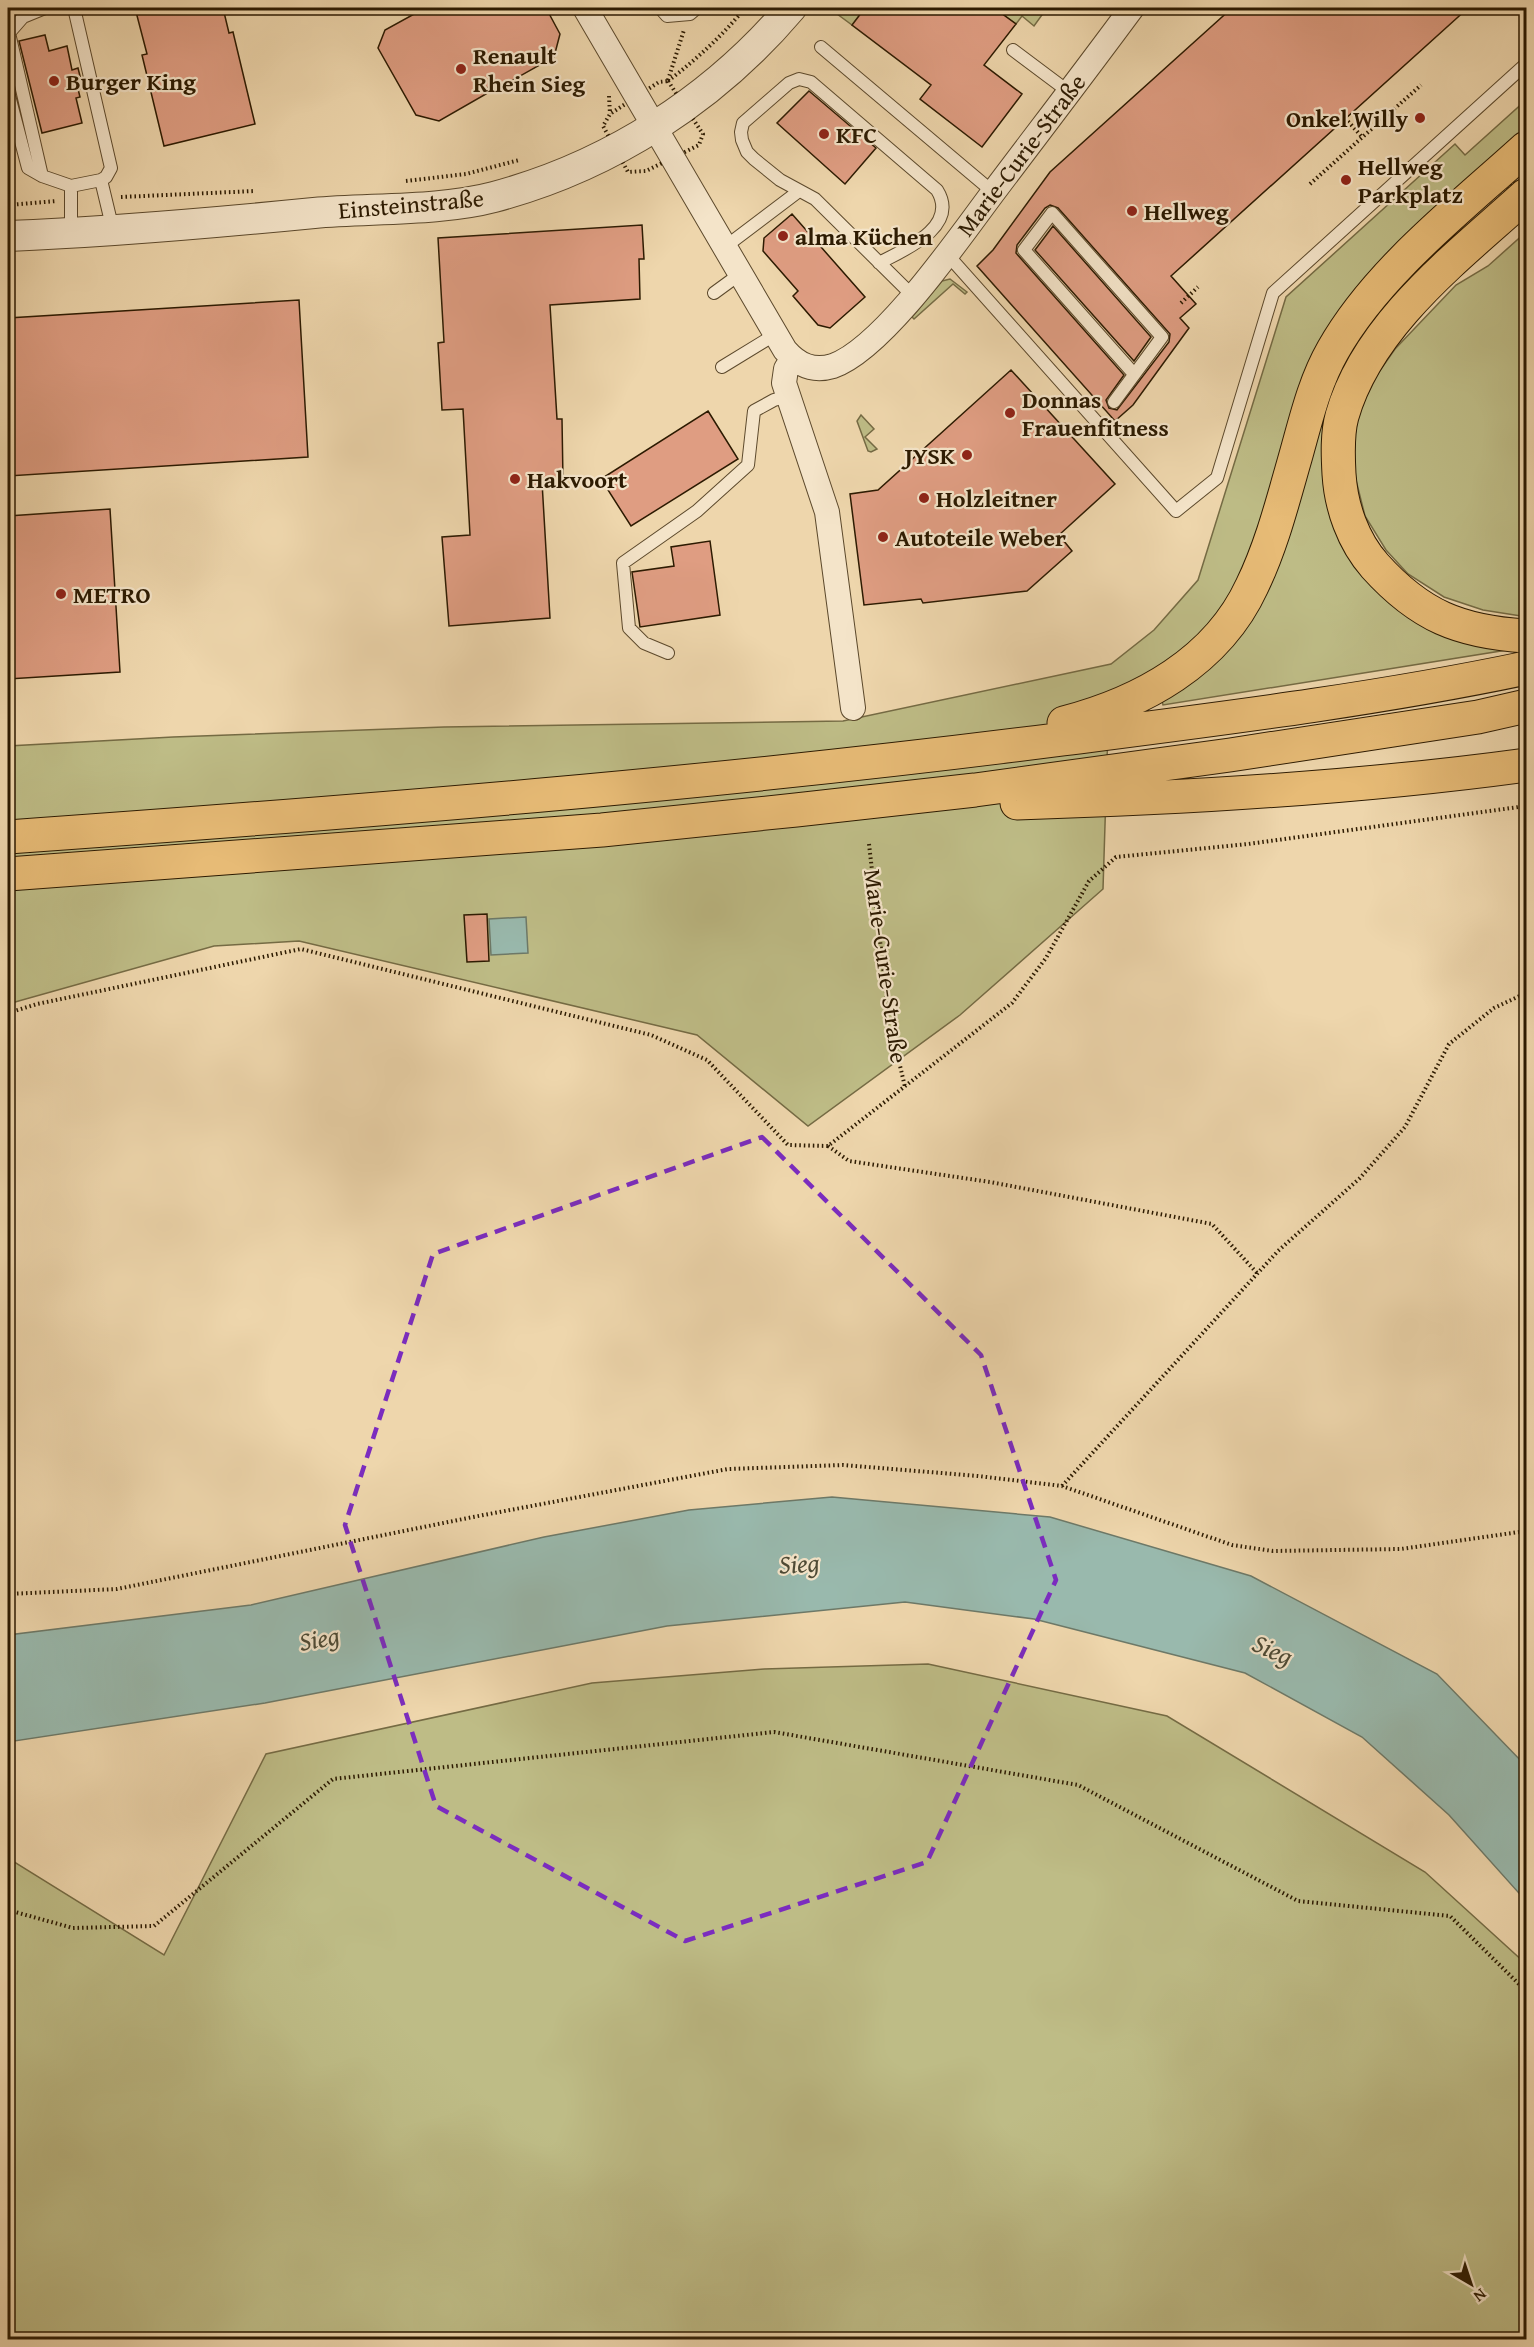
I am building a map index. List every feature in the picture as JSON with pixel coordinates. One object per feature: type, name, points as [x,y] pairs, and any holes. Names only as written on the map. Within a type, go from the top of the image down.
[{"type":"highway","points":[[936,756],[1095,715],[1124,704],[1186,668],[1214,642],[1234,617],[1252,587],[1276,524],[1318,378],[1346,327],[1372,294],[1402,263],[1527,148]]},
{"type":"highway","points":[[1527,195],[1419,293],[1386,332],[1353,386],[1342,417],[1338,457],[1340,490],[1350,527],[1369,559],[1390,583],[1414,603],[1441,618],[1490,634],[1527,636]]},
{"type":"highway","points":[[8,837],[680,782],[936,756],[1226,718],[1476,679],[1527,668]]},
{"type":"highway","points":[[8,874],[602,830],[796,810],[975,790],[1218,757],[1478,717],[1527,706]]},
{"type":"highway","points":[[796,810],[1182,798],[1421,779],[1527,765]]},
{"type":"street","points":[[585,8],[740,274],[793,358],[784,376],[788,396],[827,512],[853,708]]},
{"type":"street","name":"Einsteinstraße","points":[[8,236],[113,231],[447,204],[493,197],[554,177],[598,159],[654,127],[715,84],[748,55],[791,8]]},
{"type":"street","name":"Marie-Curie-Straße","points":[[793,358],[801,365],[822,369],[849,358],[874,337],[913,296],[946,254],[1132,8]]},
{"type":"lane","points":[[42,176],[9,33],[23,17],[45,8]]},
{"type":"lane","points":[[8,92],[28,168],[42,176],[71,186],[106,177],[111,168],[74,8]]},
{"type":"lane","points":[[660,8],[667,16],[693,11]]},
{"type":"lane","points":[[821,47],[993,192]]},
{"type":"lane","points":[[1013,50],[1069,93]]},
{"type":"lane","points":[[946,254],[1176,512],[1217,478],[1273,293],[1527,64]]},
{"type":"lane","points":[[879,263],[925,237],[941,218],[943,208],[941,198],[937,190],[811,82],[799,79],[789,83],[743,123],[742,140],[747,152],[780,180],[815,199],[879,263],[913,296]]},
{"type":"lane","points":[[101,180],[113,231]]},
{"type":"lane","points":[[71,186],[71,233]]},
{"type":"lane","points":[[725,247],[799,190]]},
{"type":"lane","points":[[1114,402],[1162,337],[1052,213],[1024,250],[1134,374]]},
{"type":"lane","points":[[714,293],[740,274]]},
{"type":"lane","points":[[722,367],[776,334]]},
{"type":"lane","points":[[668,652],[644,643],[629,627],[623,562],[697,511],[748,465],[754,411],[774,399],[788,396]]},
{"type":"path","points":[[693,11],[668,81],[694,61],[745,8]]},
{"type":"path","points":[[1310,184],[1421,85]]},
{"type":"path","points":[[1345,118],[1362,137]]},
{"type":"path","points":[[593,131],[603,126]]},
{"type":"path","points":[[396,182],[466,174],[526,159]]},
{"type":"path","points":[[104,197],[256,191]]},
{"type":"path","points":[[8,205],[71,200]]},
{"type":"path","points":[[1181,303],[1198,287]]},
{"type":"path","points":[[828,1146],[1012,1003],[1046,958],[1089,881],[1116,857],[1248,844],[1527,806]]},
{"type":"path","name":"Marie-Curie-Straße","points":[[868,843],[889,1019],[905,1087]]},
{"type":"path","points":[[8,1013],[37,1004],[301,949],[651,1035],[707,1060],[788,1145],[828,1146],[849,1161],[990,1182],[1212,1224],[1257,1274]]},
{"type":"path","points":[[1062,1486],[1278,1251],[1360,1178],[1405,1127],[1449,1044],[1494,1008],[1527,993]]},
{"type":"path","points":[[8,1594],[117,1589],[473,1516],[728,1469],[843,1465],[978,1476],[1062,1486],[1232,1545],[1273,1551],[1401,1549],[1527,1531]]},
{"type":"path","points":[[8,1910],[73,1928],[154,1926],[333,1779],[774,1732],[1078,1785],[1298,1900],[1450,1916],[1527,1991]]},
{"type":"highlighted area","points":[[762,1137],[981,1355],[1056,1580],[927,1862],[685,1941],[436,1806],[345,1525],[433,1254]]},
{"type":"shaded area","points":[[829,8],[865,8],[852,25]]},
{"type":"shaded area","points":[[994,8],[1047,8],[1034,26],[1022,16],[1016,24]]},
{"type":"shaded area","points":[[1526,100],[1526,128],[1387,259],[1256,547],[1226,606],[1188,650],[1109,697],[1103,889],[960,1015],[808,1126],[697,1035],[299,941],[214,946],[8,1004],[8,746],[173,737],[444,727],[843,721],[1111,664],[1154,630],[1198,580],[1286,297],[1455,144],[1465,155]]},
{"type":"shaded area","points":[[1526,232],[1526,616],[1521,616],[1483,610],[1444,597],[1408,574],[1386,550],[1365,516],[1353,468],[1354,441],[1359,411],[1374,379],[1395,349],[1456,285],[1488,266]]},
{"type":"shaded area","points":[[950,279],[967,292],[965,294],[953,284],[914,319],[912,317],[942,281]]},
{"type":"shaded area","points":[[1379,312],[1351,359],[1347,545],[1507,650],[1163,705],[1162,701],[1214,658],[1340,361]]},
{"type":"shaded area","points":[[861,415],[874,429],[865,437],[877,449],[871,452],[868,451],[857,421]]},
{"type":"shaded area","points":[[928,1664],[1167,1716],[1425,1872],[1526,1964],[1526,2339],[8,2339],[8,1858],[164,1955],[266,1754],[592,1683],[764,1669]]},
{"type":"water","points":[[526,917],[528,953],[491,955],[489,919]]},
{"type":"water","name":"Sieg","points":[[832,1497],[1050,1517],[1251,1576],[1437,1674],[1526,1766],[1526,1901],[1449,1815],[1362,1737],[1245,1673],[1034,1619],[905,1602],[667,1626],[265,1703],[8,1742],[8,1635],[251,1605],[544,1537],[689,1510]]},
{"type":"building","points":[[135,8],[223,8],[229,33],[233,32],[255,124],[164,146],[142,55],[147,54]]},
{"type":"building","name":"Renault Rhein Sieg","points":[[425,8],[546,8],[560,34],[554,57],[504,85],[491,79],[486,94],[439,121],[416,115],[378,48],[385,30]]},
{"type":"building","points":[[865,8],[994,8],[1016,24],[984,65],[1022,94],[982,147],[920,99],[931,85],[852,25]]},
{"type":"building","name":"Hellweg","points":[[1232,8],[1468,8],[1171,276],[1196,304],[1180,318],[1189,328],[1133,405],[1115,421],[977,266],[993,250],[1050,172]],"holes":[[[1050,205],[1058,208],[1170,334],[1169,342],[1117,410],[1109,408],[1106,400],[1124,375],[1016,253],[1017,245],[1045,208]]]},
{"type":"building","name":"Burger King","points":[[45,35],[49,51],[67,46],[72,70],[78,68],[83,88],[78,89],[80,97],[76,98],[82,123],[42,133],[19,41]]},
{"type":"building","name":"KFC","points":[[809,91],[876,148],[845,184],[777,123]]},
{"type":"building","points":[[792,214],[865,297],[830,328],[818,325],[793,296],[798,291],[763,251],[764,238]]},
{"type":"building","points":[[642,225],[644,259],[639,259],[640,299],[550,305],[557,419],[562,419],[563,480],[542,482],[550,618],[449,626],[442,537],[470,535],[463,409],[442,410],[438,343],[444,342],[438,238]]},
{"type":"building","points":[[1053,226],[1151,337],[1134,361],[1035,250]]},
{"type":"building","points":[[299,300],[308,457],[8,476],[8,318]]},
{"type":"building","points":[[1011,370],[1115,484],[1059,535],[1072,551],[1027,591],[923,603],[921,599],[864,605],[850,494],[878,490]]},
{"type":"building","points":[[708,411],[738,459],[631,526],[601,479]]},
{"type":"building","name":"METRO","points":[[110,509],[120,672],[8,679],[8,516]]},
{"type":"building","points":[[710,541],[720,615],[640,627],[632,572],[674,566],[671,547]]},
{"type":"building","points":[[487,914],[489,961],[467,962],[464,915]]},
{"type":"place","name":"Renault Rhein Sieg","points":[[461,69]]},
{"type":"place","name":"Burger King","points":[[54,81]]},
{"type":"place","name":"Onkel Willy","points":[[1420,118]]},
{"type":"place","name":"KFC","points":[[824,134]]},
{"type":"place","name":"Hellweg Parkplatz","points":[[1346,180]]},
{"type":"place","name":"Hellweg","points":[[1132,211]]},
{"type":"place","name":"alma Küchen","points":[[783,236]]},
{"type":"place","name":"Donnas Frauenfitness","points":[[1010,413]]},
{"type":"place","name":"JYSK","points":[[967,455]]},
{"type":"place","name":"Hakvoort","points":[[515,479]]},
{"type":"place","name":"Holzleitner","points":[[924,498]]},
{"type":"place","name":"Autoteile Weber","points":[[883,537]]},
{"type":"place","name":"METRO","points":[[61,594]]}]
